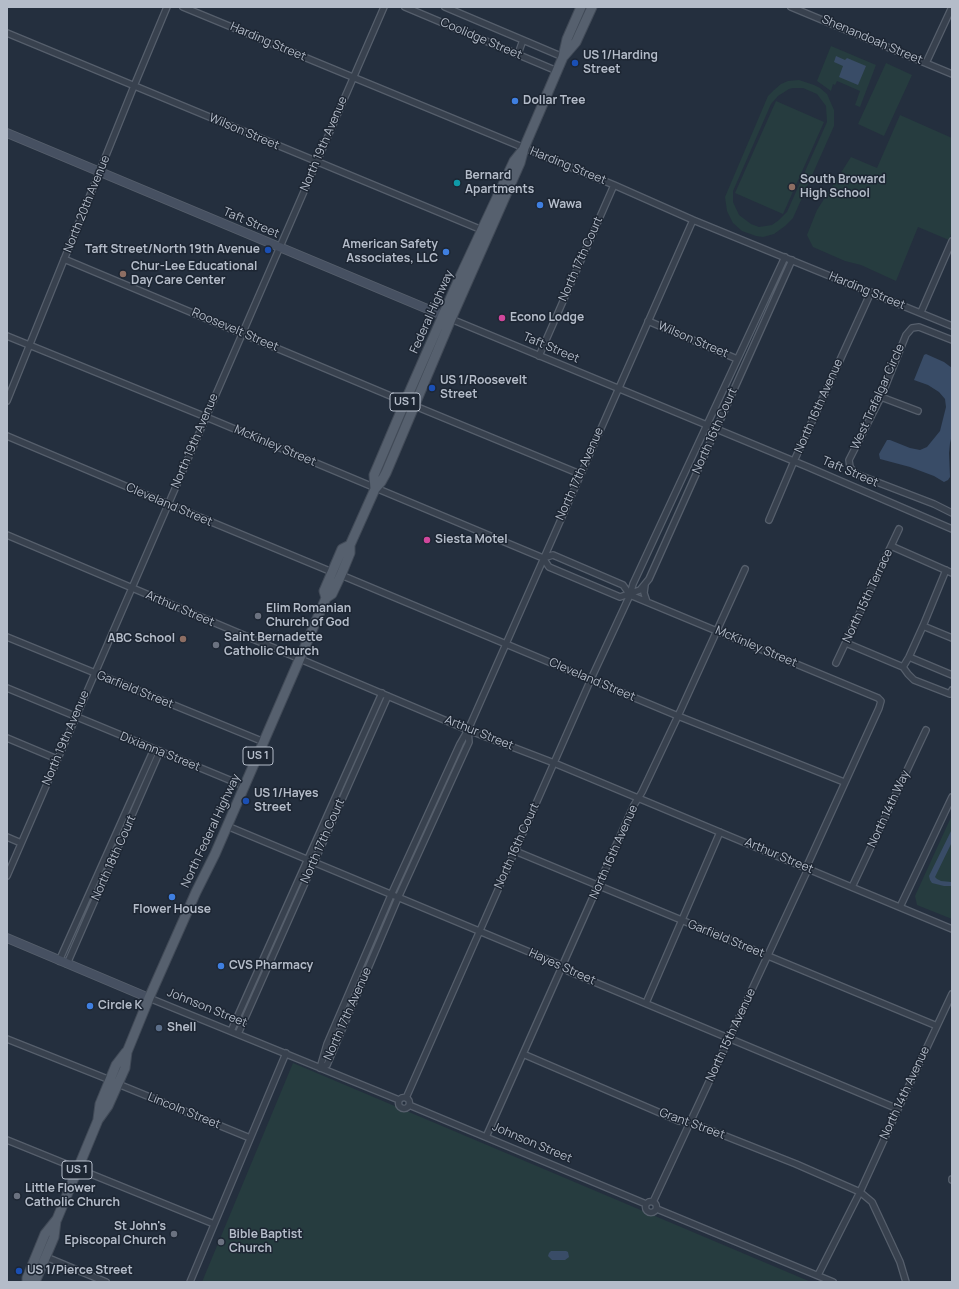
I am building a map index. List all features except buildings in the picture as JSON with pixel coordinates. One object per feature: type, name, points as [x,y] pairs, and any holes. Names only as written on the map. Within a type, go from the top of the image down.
[{"type":"main road","name":"Federal Highway","points":[[375,489],[374,475],[405,402],[447,318],[520,163],[524,148],[563,57],[566,39],[581,7]]},
{"type":"main road","name":"Federal Highway","points":[[563,57],[576,42],[592,7]]},
{"type":"main road","name":"Federal Highway","points":[[326,598],[324,591],[336,574],[342,549],[350,545],[375,489],[382,482],[415,406],[447,318],[482,230],[514,161],[524,148]]},
{"type":"main road","name":"North Federal Highway","points":[[56,1220],[98,1120],[108,1106],[114,1082],[125,1068],[127,1052],[149,998],[227,826],[326,598]]},
{"type":"main road","name":"US 1","points":[[35,1282],[54,1237],[56,1220]]},
{"type":"main road","name":"US 1","points":[[27,1282],[45,1234],[56,1220]]},
{"type":"street","name":"North 20th Avenue","points":[[7,401],[167,7]]},
{"type":"street","name":"Harding Street","points":[[183,7],[614,185],[693,220],[921,312],[952,326]]},
{"type":"street","name":"North 19th Avenue","points":[[7,876],[384,7]]},
{"type":"street","name":"Coolidge Street","points":[[405,7],[518,54],[557,72]]},
{"type":"street","name":"Coolidge Street","points":[[445,7],[563,57]]},
{"type":"street","name":"Shenandoah Street","points":[[791,7],[952,74]]},
{"type":"street","points":[[926,63],[952,7]]},
{"type":"street","name":"Wilson Street","points":[[7,33],[482,230]]},
{"type":"street","points":[[518,54],[523,40]]},
{"type":"street","name":"Taft Street","points":[[7,133],[279,248],[794,461],[952,529]]},
{"type":"street","name":"North 17th Court","points":[[539,356],[614,185]]},
{"type":"street","name":"North 17th Avenue","points":[[320,1068],[327,1044],[391,894],[460,744],[468,730],[693,220]]},
{"type":"street","points":[[921,312],[952,241]]},
{"type":"street","name":"North 16th Court","points":[[406,1098],[514,851],[630,595],[633,584],[785,257]]},
{"type":"street","name":"Roosevelt Street","points":[[64,259],[405,402]]},
{"type":"street","name":"North 16th Court","points":[[630,595],[640,590],[645,584],[792,260]]},
{"type":"street","name":"North 16th Avenue","points":[[769,520],[794,461],[871,292]]},
{"type":"street","name":"Wilson Street","points":[[648,322],[737,359]]},
{"type":"street","name":"West Trafalgar Circle","points":[[952,340],[919,327],[912,328],[906,335],[881,397],[849,460],[850,467],[856,474],[934,504],[952,513]]},
{"type":"street","name":"McKinley Street","points":[[7,336],[206,417],[543,558],[549,567],[620,597],[630,595]]},
{"type":"street","points":[[881,397],[918,411]]},
{"type":"street","points":[[415,406],[580,474]]},
{"type":"street","name":"Cleveland Street","points":[[7,436],[678,716],[844,782]]},
{"type":"street","name":"North 15th Terrace","points":[[836,664],[899,529]]},
{"type":"street","name":"Arthur Street","points":[[7,535],[468,730],[554,763],[952,929]]},
{"type":"street","points":[[891,546],[952,573]]},
{"type":"street","name":"McKinley Street","points":[[543,558],[553,555],[622,584],[630,595],[878,698],[881,701]]},
{"type":"street","name":"North 16th Avenue","points":[[486,1137],[638,798],[678,716],[745,569]]},
{"type":"street","points":[[903,667],[923,626],[946,570]]},
{"type":"street","points":[[645,584],[644,593],[647,602]]},
{"type":"street","points":[[923,626],[952,638]]},
{"type":"street","name":"Garfield Street","points":[[7,637],[264,742]]},
{"type":"street","points":[[846,643],[903,667],[914,680],[951,692]]},
{"type":"street","points":[[909,657],[952,675]]},
{"type":"street","name":"Dixianna Street","points":[[7,688],[244,786]]},
{"type":"street","name":"North 17th Court","points":[[231,1031],[382,693]]},
{"type":"street","name":"North 17th Court","points":[[238,1034],[388,696]]},
{"type":"street","name":"North 15th Avenue","points":[[654,1202],[768,956],[844,782],[880,708],[881,701]]},
{"type":"street","name":"North 17th Avenue","points":[[320,1068],[327,1064],[398,898],[469,742],[468,730]]},
{"type":"street","name":"North 14th Way","points":[[852,887],[926,730]]},
{"type":"street","points":[[7,738],[57,759]]},
{"type":"street","name":"North 18th Court","points":[[63,962],[154,749]]},
{"type":"street","name":"North 18th Court","points":[[63,962],[160,752]]},
{"type":"street","points":[[900,907],[952,797]]},
{"type":"street","name":"Hayes Street","points":[[227,826],[563,966],[568,971],[898,1109]]},
{"type":"street","points":[[646,1003],[720,832]]},
{"type":"street","points":[[7,838],[21,843]]},
{"type":"street","name":"Garfield Street","points":[[514,851],[937,1026]]},
{"type":"street","name":"Johnson Street","points":[[7,938],[398,1100]]},
{"type":"street","points":[[252,984],[258,987]]},
{"type":"street","name":"North 14th Avenue","points":[[818,1275],[860,1192],[937,1026],[949,1007],[952,994]]},
{"type":"street","name":"Lincoln Street","points":[[7,1039],[250,1138]]},
{"type":"street","points":[[190,1282],[286,1053]]},
{"type":"street","name":"Grant Street","points":[[524,1054],[679,1121],[690,1122],[796,1164],[860,1192]]},
{"type":"street","points":[[403,1097],[406,1098],[409,1100],[409,1105],[405,1108],[401,1108],[398,1104],[398,1100],[403,1097]]},
{"type":"street","name":"Johnson Street","points":[[409,1105],[646,1204]]},
{"type":"street","points":[[7,1140],[214,1224]]},
{"type":"street","points":[[860,1192],[872,1202],[900,1262],[906,1282]]},
{"type":"street","points":[[657,1208],[655,1212],[650,1212],[646,1208],[646,1204],[649,1202],[654,1202],[657,1205],[657,1208],[833,1282]]},
{"type":"street","points":[[46,1257],[106,1282]]},
{"type":"green space","points":[[831,46],[876,65],[860,107],[855,105],[860,91],[837,81],[835,85],[833,84],[831,91],[817,81]]},
{"type":"green space","points":[[886,63],[912,75],[884,136],[858,124]]},
{"type":"green space","points":[[799,80],[814,85],[827,94],[834,110],[834,126],[793,218],[774,234],[763,237],[756,236],[742,231],[733,223],[727,211],[725,197],[768,96],[781,84],[788,81]],"holes":[[[803,88],[817,94],[826,106],[827,122],[787,212],[772,225],[759,227],[751,224],[739,215],[733,202],[733,191],[771,104],[778,96],[789,89]]]},
{"type":"green space","points":[[776,101],[824,122],[783,214],[735,193]]},
{"type":"green space","points":[[900,115],[952,138],[952,231],[949,240],[918,227],[896,281],[861,265],[845,261],[813,247],[807,235],[817,210],[851,157],[877,168]]},
{"type":"green space","points":[[952,815],[952,919],[917,905],[915,896]]},
{"type":"green space","points":[[293,1063],[811,1282],[202,1282]]},
{"type":"water","points":[[836,56],[845,60],[847,58],[866,66],[858,85],[839,77],[843,66],[834,62]]},
{"type":"water","points":[[926,354],[944,362],[952,368],[952,435],[949,453],[950,477],[944,482],[934,476],[910,467],[880,459],[879,454],[887,440],[920,450],[927,447],[940,431],[946,407],[945,399],[939,392],[928,385],[914,380],[924,355]]},
{"type":"water","points":[[952,829],[952,842],[935,877],[941,881],[951,882],[951,886],[932,883],[929,876]]},
{"type":"water","points":[[551,1251],[566,1251],[568,1252],[569,1257],[565,1260],[552,1260],[548,1256]]},
{"type":"place","name":"US 1/Harding Street","points":[[575,63]]},
{"type":"place","name":"Dollar Tree","points":[[515,101]]},
{"type":"place","name":"Bernard Apartments","points":[[457,183]]},
{"type":"place","name":"South Broward High School","points":[[792,187]]},
{"type":"place","name":"Wawa","points":[[540,205]]},
{"type":"place","name":"Taft Street/North 19th Avenue","points":[[268,250]]},
{"type":"place","name":"American Safety Associates, LLC","points":[[446,252]]},
{"type":"place","name":"Chur-Lee Educational Day Care Center","points":[[123,274]]},
{"type":"place","name":"Econo Lodge","points":[[502,318]]},
{"type":"place","name":"US 1/Roosevelt Street","points":[[432,388]]},
{"type":"place","name":"Siesta Motel","points":[[427,540]]},
{"type":"place","name":"Elim Romanian Church of God","points":[[258,616]]},
{"type":"place","name":"ABC School","points":[[183,639]]},
{"type":"place","name":"Saint Bernadette Catholic Church","points":[[216,645]]},
{"type":"place","name":"US 1/Hayes Street","points":[[246,801]]},
{"type":"place","name":"Flower House","points":[[172,897]]},
{"type":"place","name":"CVS Pharmacy","points":[[221,966]]},
{"type":"place","name":"Circle K","points":[[90,1006]]},
{"type":"place","name":"Shell","points":[[159,1028]]},
{"type":"place","name":"Little Flower Catholic Church","points":[[17,1196]]},
{"type":"place","name":"St John's Episcopal Church","points":[[174,1234]]},
{"type":"place","name":"Bible Baptist Church","points":[[221,1242]]},
{"type":"place","name":"US 1/Pierce Street","points":[[19,1271]]}]
